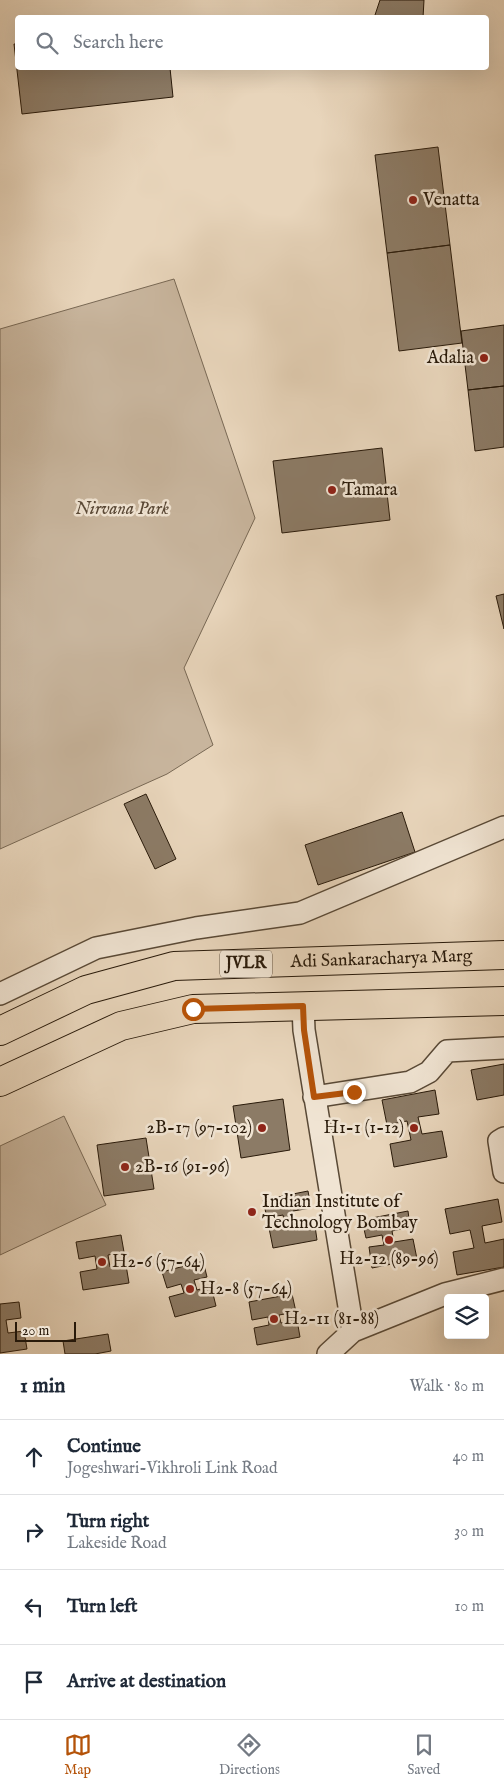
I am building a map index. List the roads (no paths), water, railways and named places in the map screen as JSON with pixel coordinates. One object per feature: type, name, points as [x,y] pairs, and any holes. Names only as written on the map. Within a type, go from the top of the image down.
[{"type":"main road","name":"Adi Sankaracharya Marg","points":[[0,1031],[86,990],[174,966],[504,955]]},
{"type":"main road","points":[[0,1082],[121,1026],[193,1009],[504,1001]]},
{"type":"street","points":[[0,994],[96,948],[196,928],[300,913],[504,828]]},
{"type":"street","points":[[303,1006],[304,1030],[314,1097],[353,1331]]},
{"type":"street","points":[[314,1097],[410,1082],[429,1072],[447,1052],[504,1048]]},
{"type":"street","points":[[504,1138],[499,1142],[504,1172]]},
{"type":"street","points":[[328,1354],[353,1331],[446,1294],[504,1279]]},
{"type":"place","name":"Venatta","points":[[413,200]]},
{"type":"place","name":"Adalia","points":[[484,358]]},
{"type":"place","name":"Tamara","points":[[332,490]]},
{"type":"place","name":"2B-17 (97-102)","points":[[262,1128]]},
{"type":"place","name":"H1-1 (1-12)","points":[[414,1128]]},
{"type":"place","name":"2B-16 (91-96)","points":[[125,1167]]},
{"type":"place","name":"Indian Institute of Technology Bombay","points":[[252,1212]]},
{"type":"place","name":"H2-12 (89-96)","points":[[389,1240]]},
{"type":"place","name":"H2-6 (57-64)","points":[[102,1262]]},
{"type":"place","name":"H2-8 (57-64)","points":[[190,1289]]},
{"type":"place","name":"H2-11 (81-88)","points":[[274,1319]]},
{"type":"park label","name":"Nirvana Park","points":[[122,509]]}]
